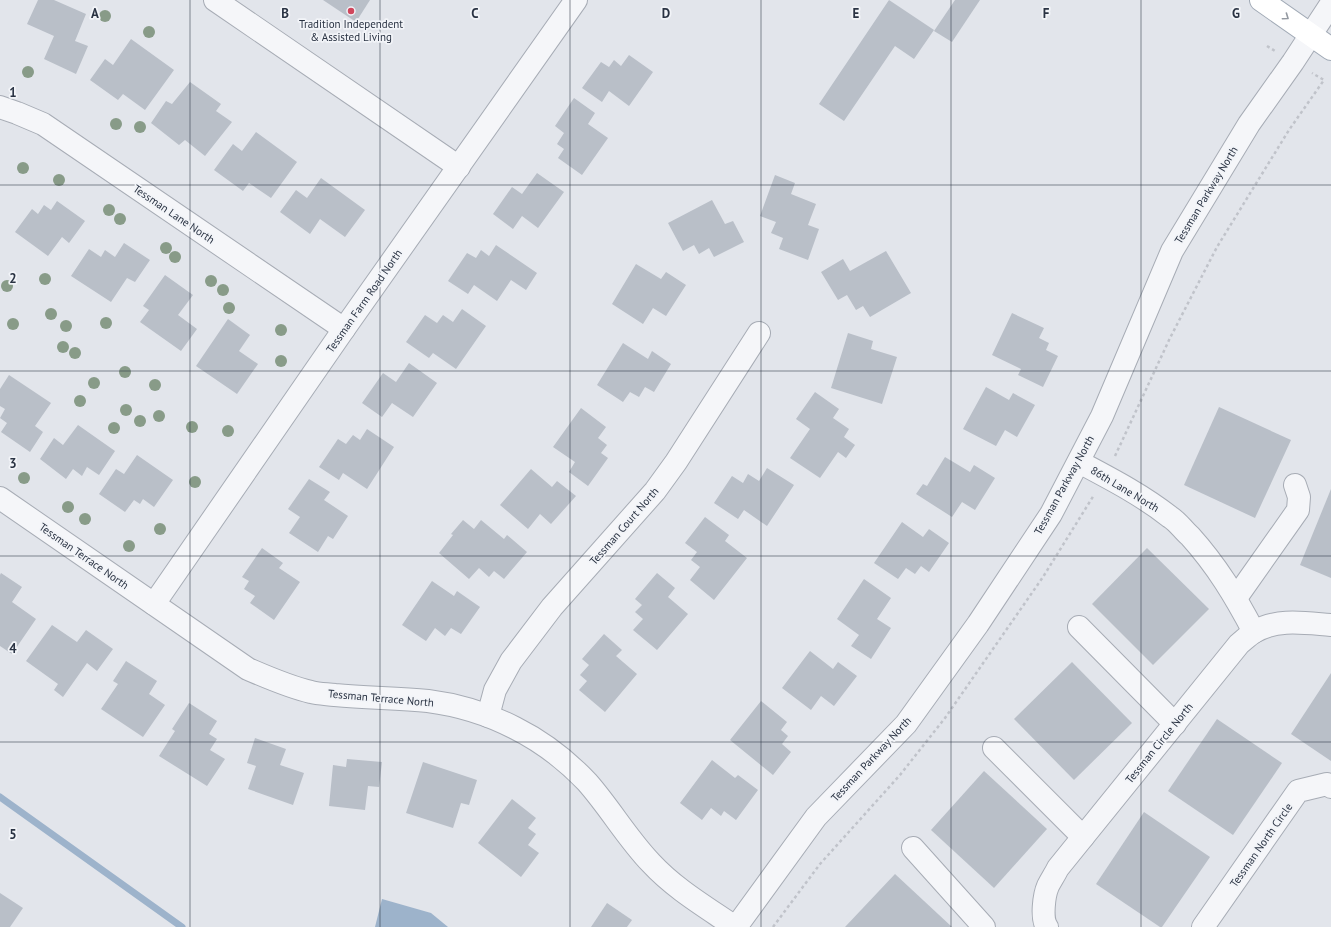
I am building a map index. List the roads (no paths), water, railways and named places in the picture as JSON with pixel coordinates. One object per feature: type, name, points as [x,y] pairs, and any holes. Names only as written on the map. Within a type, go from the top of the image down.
[{"type":"main road","points":[[1261,0],[1331,49]]},
{"type":"street","points":[[215,0],[459,167]]},
{"type":"street","name":"Tessman Farm Road North","points":[[154,604],[344,329],[576,0]]},
{"type":"street","name":"Tessman Parkway North","points":[[736,927],[816,817],[906,724],[978,624],[1051,514],[1102,416],[1172,251],[1249,124],[1293,62],[1331,4]]},
{"type":"street","name":"Tessman Lane North","points":[[0,107],[43,124],[344,329]]},
{"type":"street","name":"Tessman Court North","points":[[488,716],[496,690],[515,655],[552,607],[655,491],[676,462],[759,333]]},
{"type":"street","name":"86th Lane North","points":[[1079,462],[1141,495],[1172,518],[1204,552],[1220,572],[1254,632]]},
{"type":"street","points":[[1236,598],[1298,510],[1299,496],[1295,485]]},
{"type":"street","name":"Tessman Terrace North","points":[[0,498],[248,669],[277,682],[312,692],[458,706],[488,716],[516,728],[567,763],[587,782],[651,863],[668,879],[736,927]]},
{"type":"street","name":"Tessman Circle North","points":[[1043,926],[1044,905],[1048,886],[1058,868],[1239,644],[1254,632],[1272,624],[1291,622],[1331,624]]},
{"type":"street","points":[[1079,627],[1175,724]]},
{"type":"street","points":[[994,748],[1083,837]]},
{"type":"street","name":"Tessman North Circle","points":[[1203,927],[1298,791],[1326,784],[1331,787]]},
{"type":"street","points":[[913,848],[984,927]]},
{"type":"water","points":[[382,899],[431,913],[448,927],[375,927]]},
{"type":"waterway","points":[[0,797],[182,927]]},
{"type":"place","name":"Tradition Independent & Assisted Living","points":[[351,11]]}]
